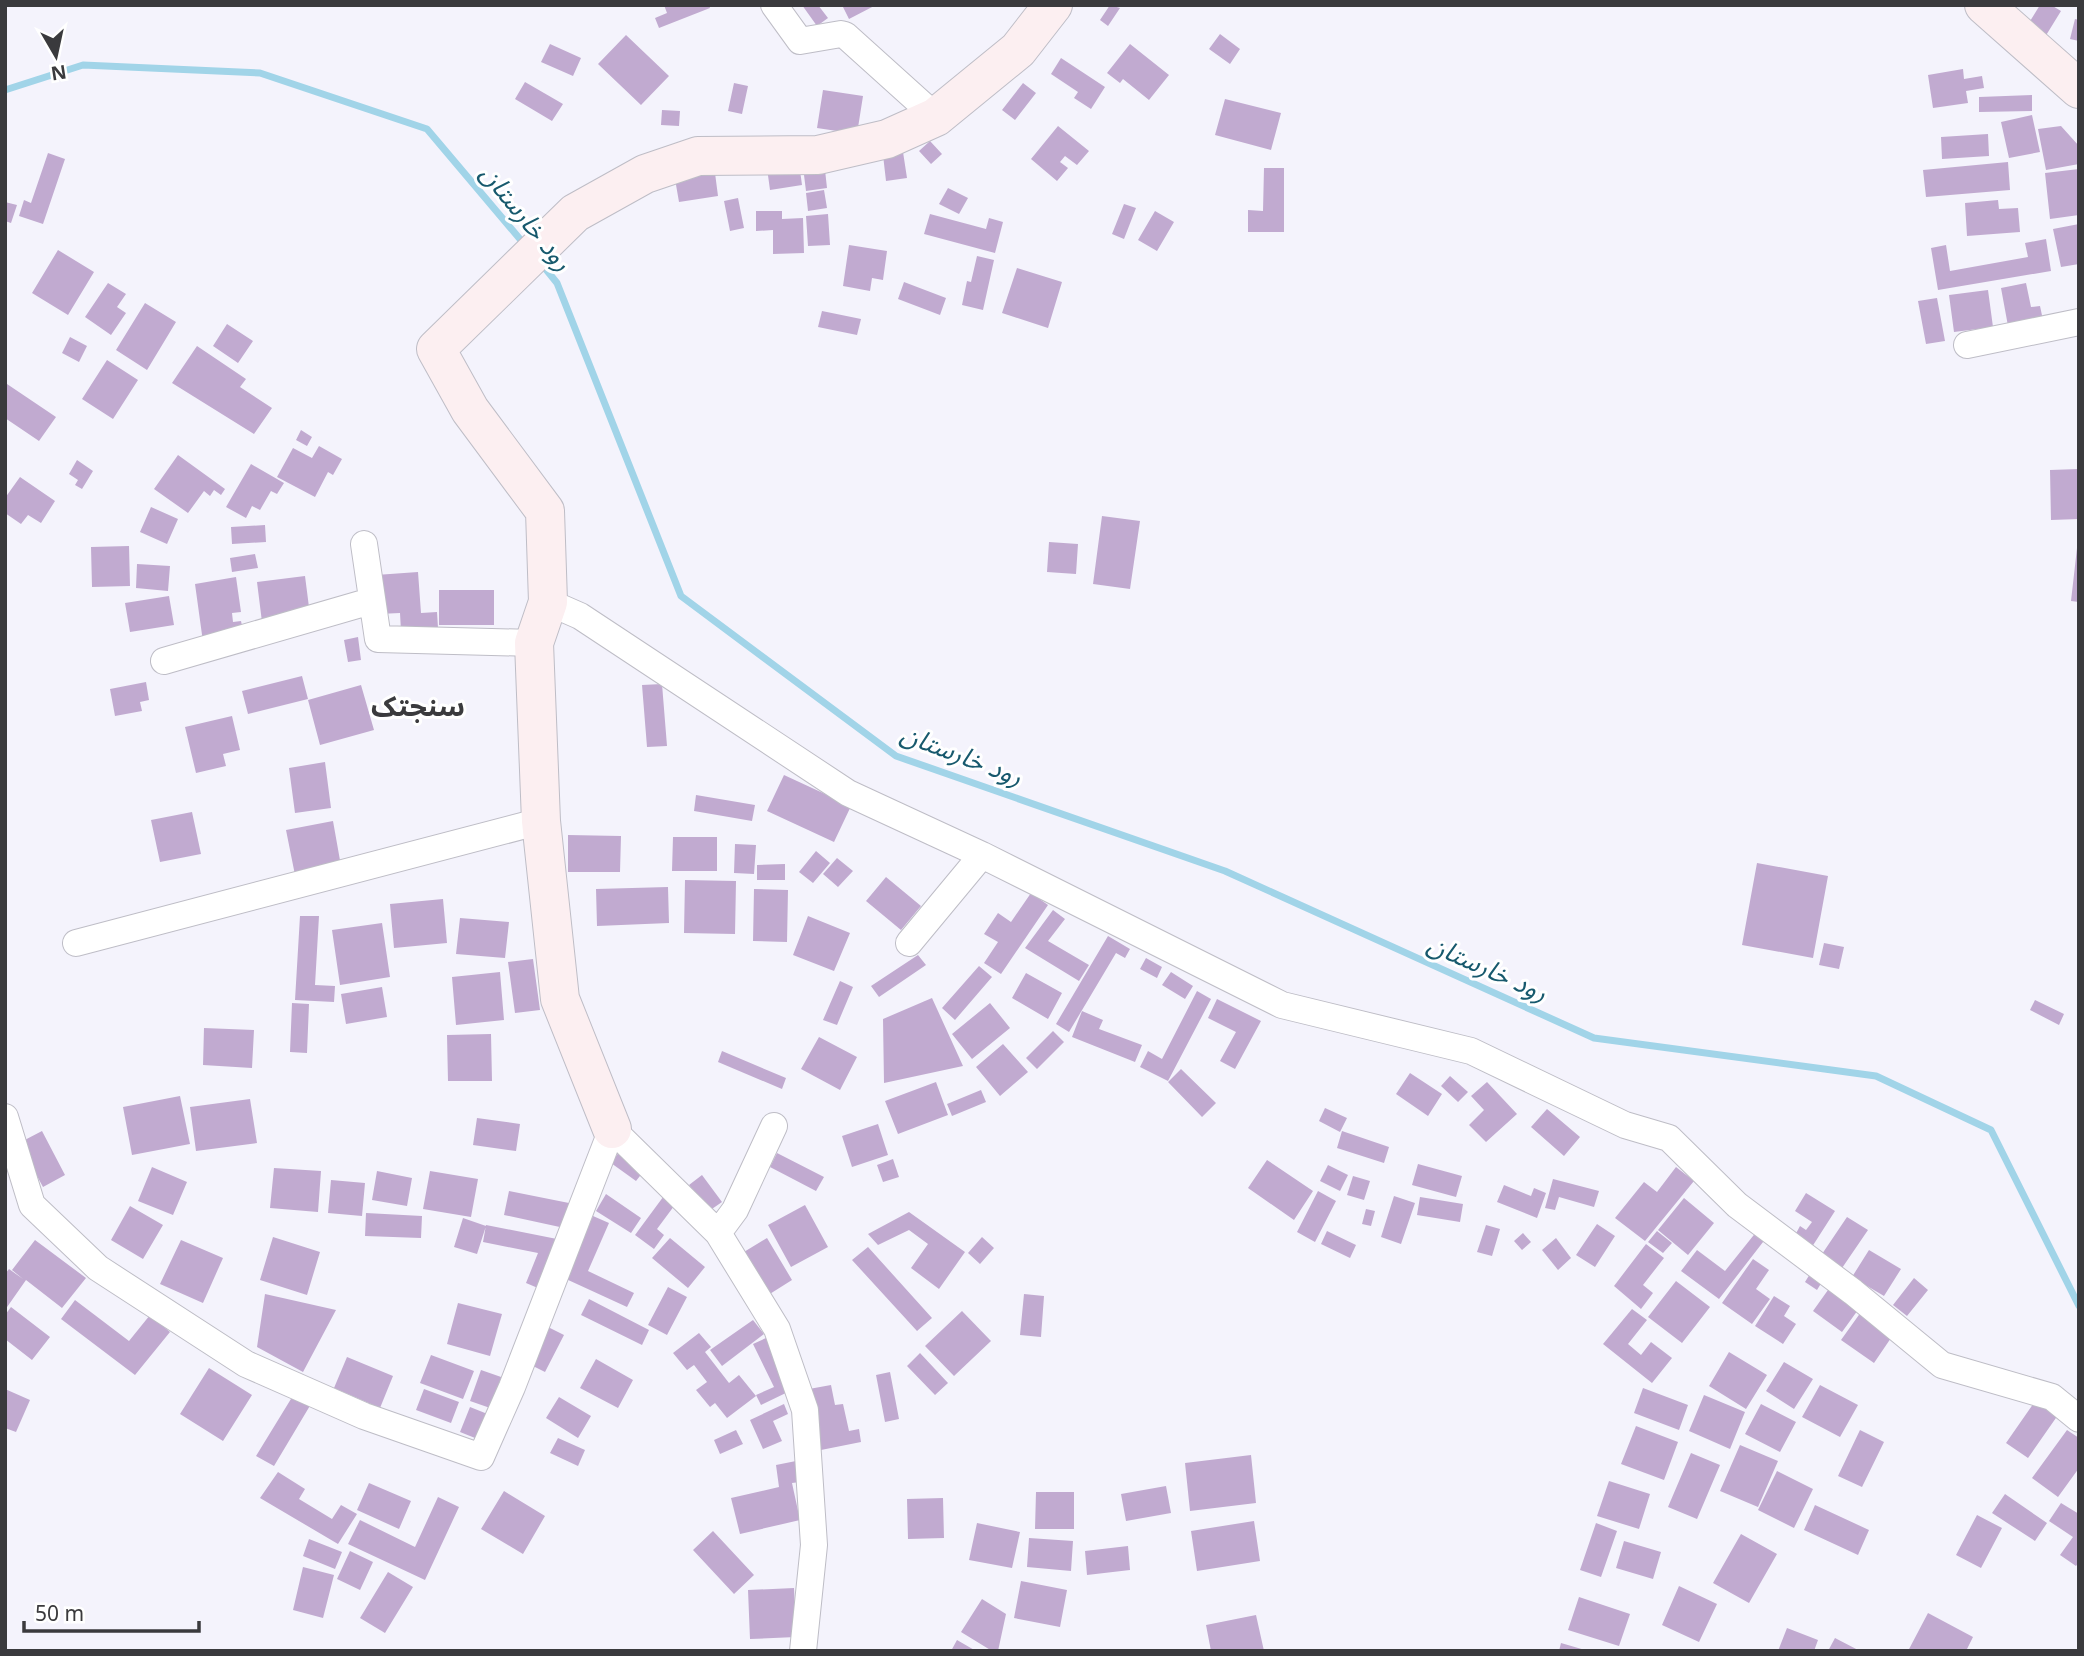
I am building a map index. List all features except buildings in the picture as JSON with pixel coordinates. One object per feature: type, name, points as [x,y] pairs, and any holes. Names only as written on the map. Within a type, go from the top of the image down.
[{"type":"street","points":[[774,5],[800,41],[845,35],[936,117]]},
{"type":"street","points":[[803,1651],[814,1545],[805,1410],[777,1329],[718,1233],[612,1129],[560,999],[541,821],[534,643],[548,602],[545,511],[470,410],[436,349],[575,213],[645,174],[698,156],[818,155],[887,139],[936,117],[1018,50],[1053,5]]},
{"type":"street","points":[[1984,5],[2079,89]]},
{"type":"street","points":[[1966,345],[2079,322]]},
{"type":"street","points":[[364,544],[378,639],[534,643]]},
{"type":"street","points":[[164,661],[371,601]]},
{"type":"street","points":[[548,602],[580,616],[848,793],[982,855],[1282,1005],[1471,1051],[1625,1125],[1669,1139],[1737,1205],[1853,1292],[1942,1365],[2052,1397],[2079,1419]]},
{"type":"street","points":[[76,943],[541,821]]},
{"type":"street","points":[[909,943],[982,855]]},
{"type":"street","points":[[5,1117],[32,1205],[99,1268],[246,1364],[364,1416],[481,1457],[512,1387],[612,1129]]},
{"type":"street","points":[[718,1233],[735,1210],[774,1126]]},
{"type":"waterway","name":"رود خارستان","points":[[5,90],[83,65],[260,73],[427,129],[525,245]]},
{"type":"waterway","name":"رود خارستان","points":[[540,262],[557,283],[681,596],[896,756],[1225,871],[1594,1038],[1876,1076],[1991,1130],[2079,1306]]},
{"type":"district","name":"سنجتک","points":[[418,705]]}]
